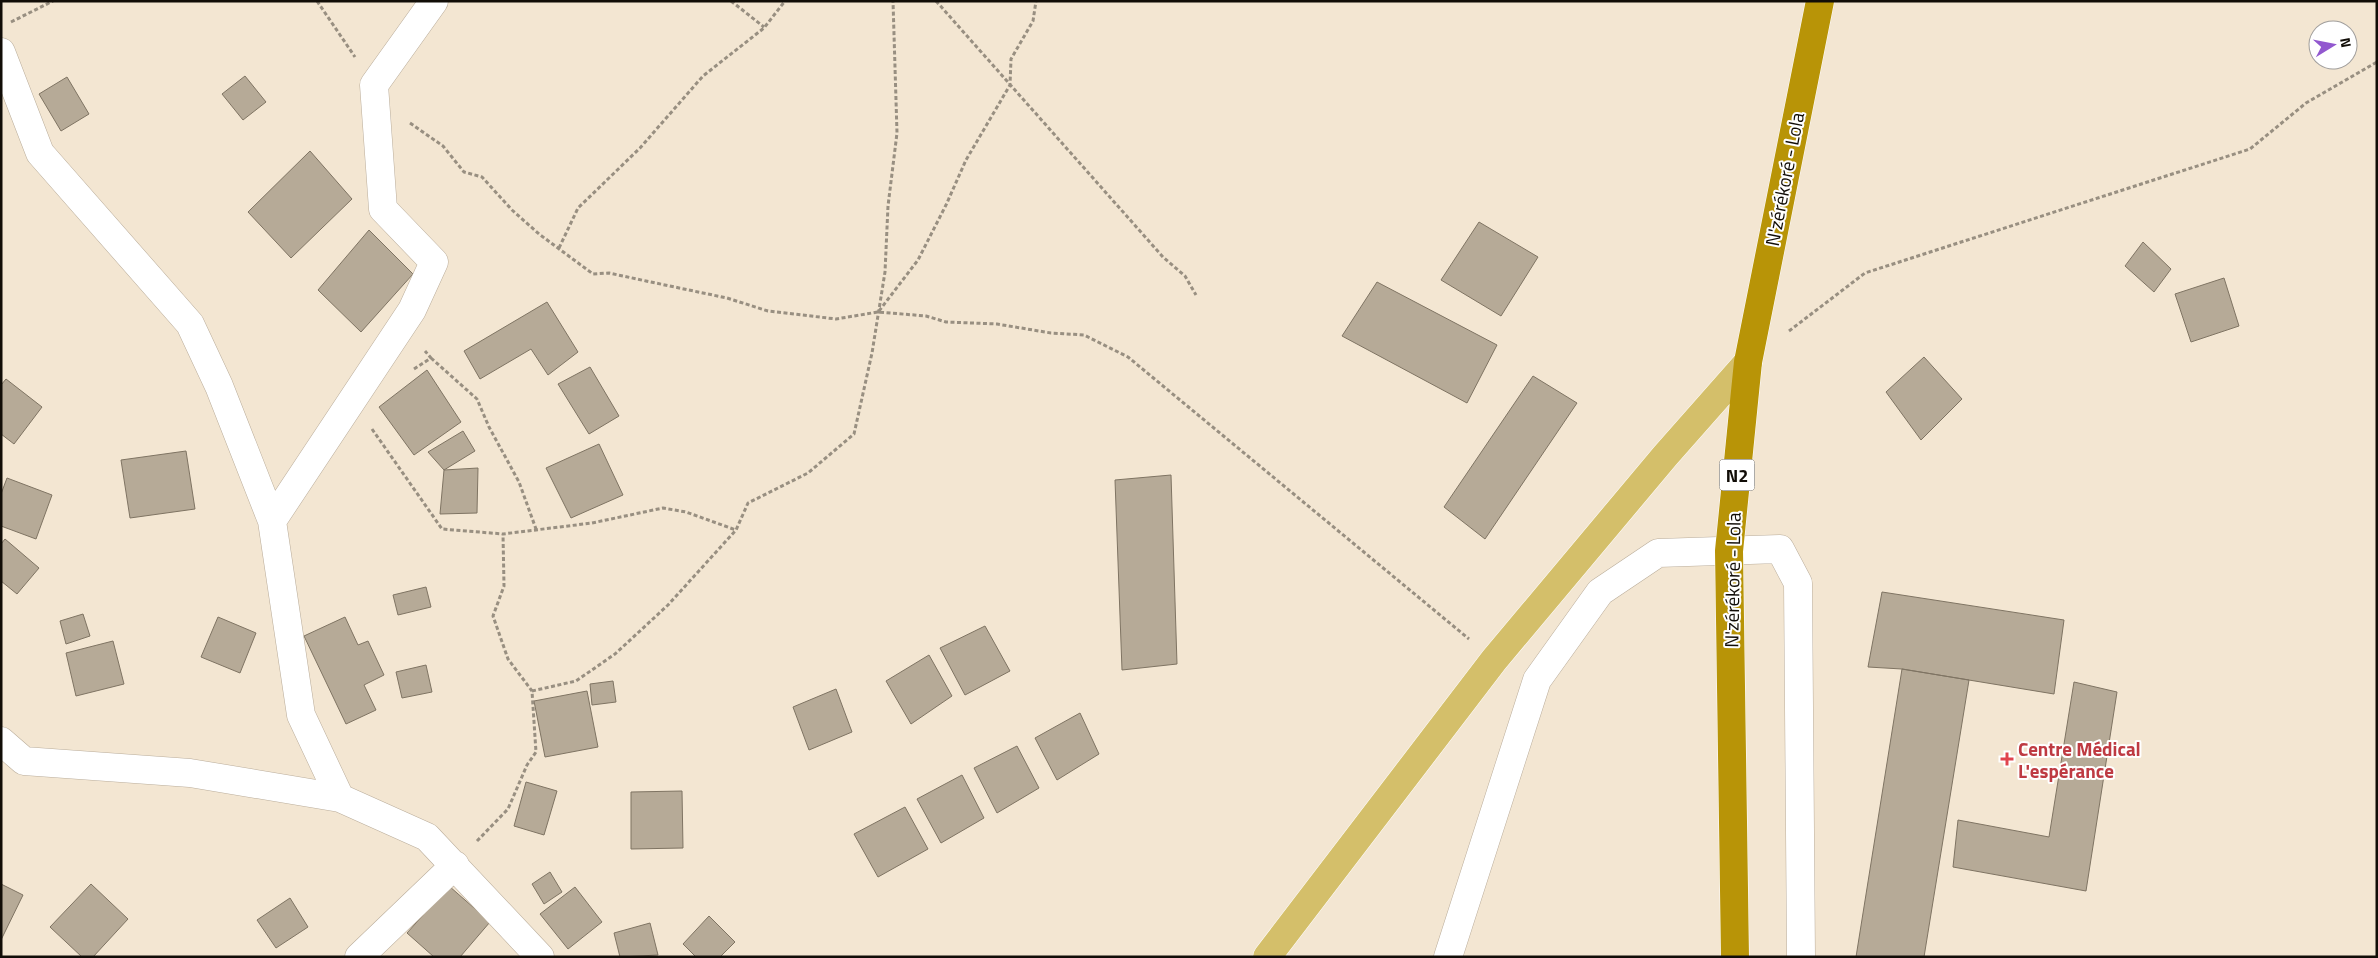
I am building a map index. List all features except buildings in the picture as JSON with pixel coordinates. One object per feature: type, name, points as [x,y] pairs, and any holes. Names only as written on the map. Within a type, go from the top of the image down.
[{"type":"highway","name":"N'zérékoré - Lola","points":[[1735,957],[1729,551],[1748,362],[1820,1]]},
{"type":"main road","points":[[1267,957],[1494,660],[1665,456],[1748,362]]},
{"type":"street","points":[[272,521],[412,310],[434,262],[383,210],[374,86],[434,1]]},
{"type":"street","points":[[1,52],[40,153],[190,324],[219,386],[272,521],[301,714],[340,798]]},
{"type":"street","points":[[1448,957],[1537,680],[1600,592],[1658,553],[1780,549],[1798,583],[1800,957]]},
{"type":"street","points":[[1,742],[24,761],[190,773],[340,798],[427,837],[540,957]]},
{"type":"street","points":[[359,957],[455,866]]},
{"type":"path","points":[[10,22],[53,1]]},
{"type":"path","points":[[318,1],[374,86]]},
{"type":"path","points":[[731,1],[764,28]]},
{"type":"path","points":[[560,248],[578,208],[640,148],[703,76],[764,28],[784,1]]},
{"type":"path","points":[[532,691],[576,681],[615,654],[668,605],[736,530],[748,503],[808,473],[854,434],[872,353],[886,272],[888,206],[897,133],[893,1]]},
{"type":"path","points":[[936,1],[1163,257],[1185,276],[1196,295]]},
{"type":"path","points":[[878,312],[918,260],[966,160],[1010,85],[1011,59],[1033,21],[1036,1]]},
{"type":"path","points":[[1787,332],[1865,273],[2250,150],[2306,103],[2377,62]]},
{"type":"path","points":[[408,121],[414,128],[444,146],[464,172],[482,177],[512,210],[592,274],[609,273],[727,298],[768,311],[836,318],[878,312],[926,316],[946,322],[997,324],[1051,333],[1084,334],[1128,357],[1494,660]]},
{"type":"path","points":[[402,325],[430,358],[477,399],[489,427],[519,482],[536,529]]},
{"type":"path","points":[[408,374],[430,358]]},
{"type":"path","points":[[367,422],[442,529],[503,534],[592,523],[663,508],[686,512],[736,530]]},
{"type":"path","points":[[455,866],[508,809],[527,765],[536,752],[532,691],[508,659],[493,616],[504,586],[503,534]]},
{"type":"place","name":"Centre Médical L'espérance","points":[[2007,759]]}]
